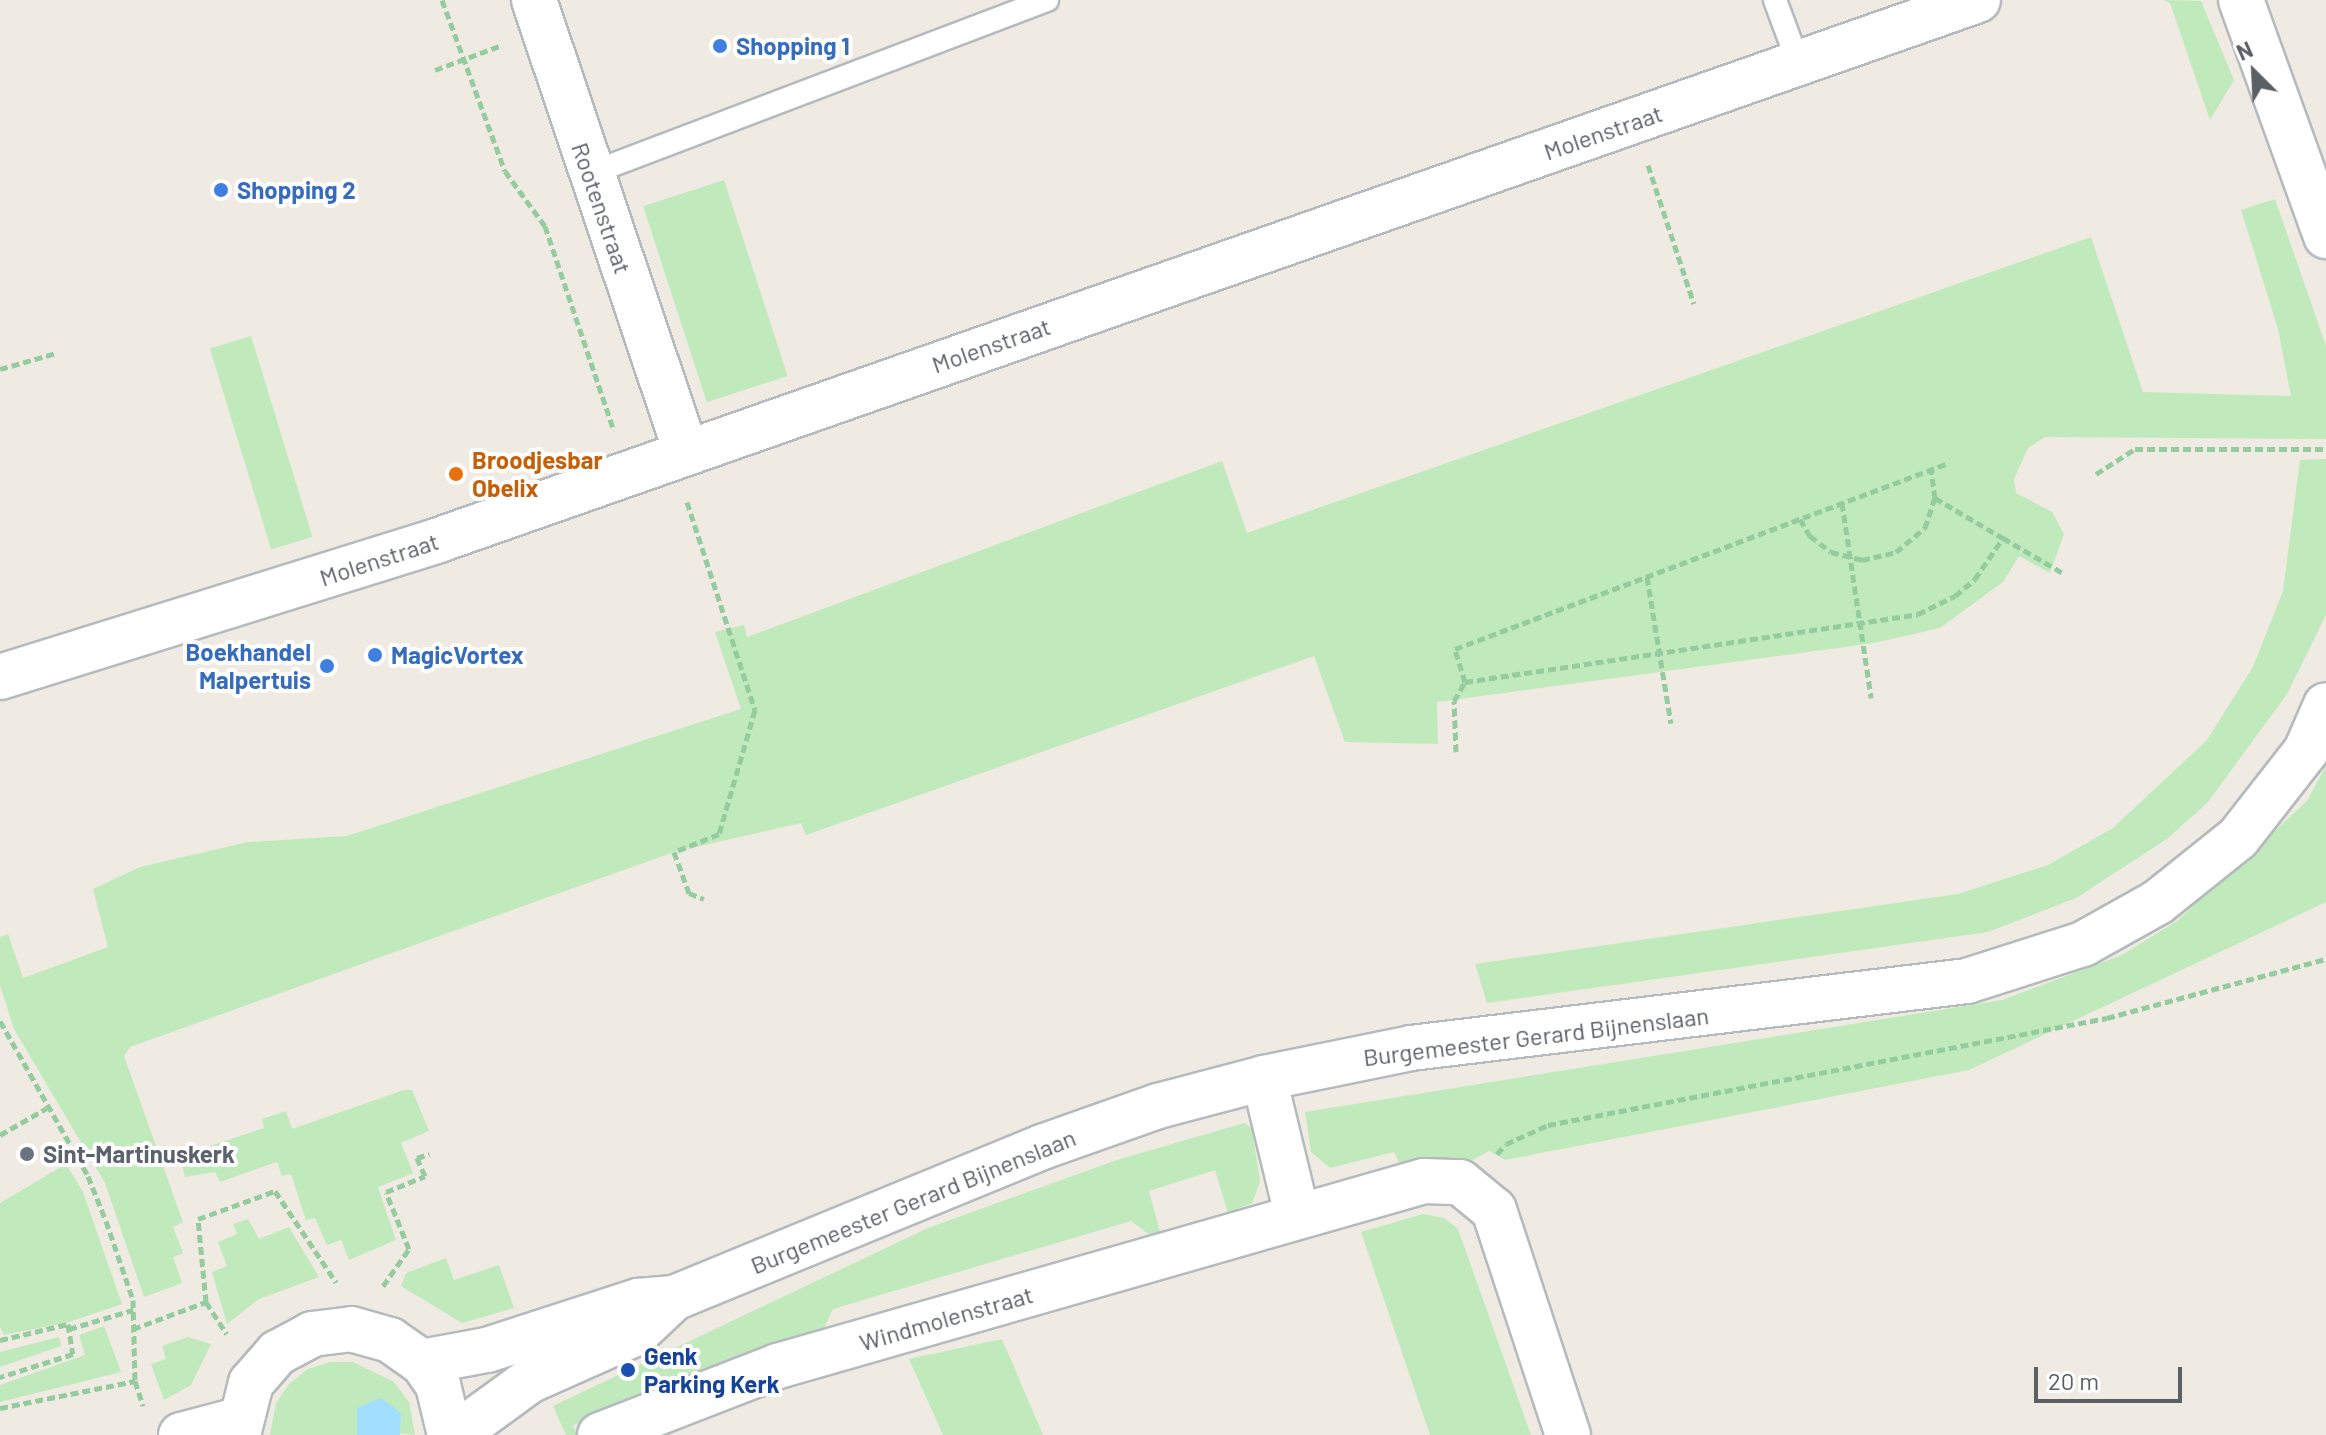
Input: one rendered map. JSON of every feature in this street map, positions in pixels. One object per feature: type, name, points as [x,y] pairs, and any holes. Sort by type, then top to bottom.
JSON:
[{"type":"street","name":"Rootenstraat","points":[[534,0],[680,434]]},
{"type":"street","name":"Molenstraat","points":[[0,677],[421,546],[680,434],[1799,65],[1978,0]]},
{"type":"street","points":[[2241,0],[2326,236]]},
{"type":"street","name":"Burgemeester Gerard Bijnenslaan","points":[[422,1362],[487,1350],[638,1301],[674,1298],[1042,1147],[1158,1106],[1264,1078],[1411,1048],[1967,981],[2083,944],[2158,902],[2238,838],[2306,751],[2326,705]]},
{"type":"street","points":[[1264,1078],[1297,1214]]},
{"type":"street","name":"Windmolenstraat","points":[[600,1435],[778,1366],[1297,1214],[1424,1181],[1460,1182],[1467,1188]]},
{"type":"street","points":[[1467,1188],[1494,1210],[1568,1435]]},
{"type":"street","name":"Burgemeester Gerard Bijnenslaan","points":[[453,1435],[529,1381],[637,1333],[674,1298]]},
{"type":"street","points":[[163,1424],[238,1428],[251,1383],[277,1353],[312,1334],[351,1329],[390,1340],[422,1362],[438,1385],[453,1435]]},
{"type":"lane","points":[[588,168],[1047,0]]},
{"type":"lane","points":[[1775,0],[1799,65]]},
{"type":"path","points":[[442,0],[505,171],[545,226],[618,443]]},
{"type":"path","points":[[435,70],[486,50]]},
{"type":"path","points":[[1649,170],[1694,304]]},
{"type":"path","points":[[0,369],[56,353]]},
{"type":"path","points":[[2096,474],[2135,449],[2326,449]]},
{"type":"path","points":[[1456,752],[1454,701],[1465,682],[1455,649],[1946,464]]},
{"type":"path","points":[[1800,519],[1810,536],[1831,552],[1862,560],[1896,552],[1925,528],[1935,498],[1931,470]]},
{"type":"path","points":[[1935,498],[2063,573]]},
{"type":"path","points":[[1842,503],[1871,698]]},
{"type":"path","points":[[693,522],[755,710],[719,834],[674,852],[689,893],[704,899]]},
{"type":"path","points":[[1465,682],[1918,614],[1955,596],[1975,579],[2003,538]]},
{"type":"path","points":[[1647,577],[1671,723]]},
{"type":"path","points":[[1467,1188],[1506,1144],[1548,1125],[1787,1075],[2107,1018],[2326,959]]},
{"type":"path","points":[[0,1021],[92,1184],[133,1310],[135,1381],[163,1424]]},
{"type":"path","points":[[0,1135],[48,1107]]},
{"type":"path","points":[[383,1286],[409,1249],[386,1192],[425,1176],[417,1158],[429,1154]]},
{"type":"path","points":[[227,1334],[206,1302],[198,1219],[275,1191],[336,1282]]},
{"type":"path","points":[[133,1329],[206,1302]]},
{"type":"path","points":[[69,1329],[133,1310]]},
{"type":"path","points":[[0,1340],[68,1324],[73,1354],[0,1377]]},
{"type":"path","points":[[0,1408],[135,1381]]},
{"type":"green space","points":[[2163,0],[2201,1],[2234,80],[2210,120],[2170,3]]},
{"type":"green space","points":[[724,180],[788,376],[707,402],[643,206]]},
{"type":"green space","points":[[2275,199],[2326,346],[2326,439],[2045,437],[2028,448],[2014,479],[2016,493],[2052,512],[2064,534],[2050,573],[2019,556],[2003,582],[1940,628],[1874,643],[1437,702],[1438,744],[1345,742],[1314,656],[806,835],[801,823],[674,852],[130,1047],[124,1056],[183,1222],[173,1227],[183,1253],[173,1257],[182,1283],[174,1286],[144,1297],[105,1183],[14,1029],[0,985],[0,937],[8,934],[23,978],[108,947],[93,889],[140,867],[248,842],[347,836],[741,709],[715,632],[744,625],[747,637],[1222,461],[1247,533],[2091,237],[2143,392],[2291,396],[2278,329],[2241,210]]},
{"type":"green space","points":[[251,336],[312,537],[271,549],[210,349]]},
{"type":"green space","points":[[2326,459],[2326,615],[2287,694],[2208,802],[2167,839],[2076,898],[1988,932],[1487,1003],[1475,964],[1958,894],[2048,865],[2113,828],[2207,740],[2253,667],[2283,591],[2300,460]]},
{"type":"green space","points":[[2326,766],[2326,902],[1969,1070],[1505,1160],[1489,1151],[1467,1163],[1435,1157],[1400,1164],[1394,1152],[1330,1168],[1311,1152],[1305,1112],[2002,1000],[2122,955],[2177,921],[2307,801]]},
{"type":"green space","points":[[404,1090],[412,1090],[429,1131],[401,1143],[413,1173],[378,1187],[396,1240],[349,1260],[341,1240],[327,1245],[315,1218],[306,1220],[291,1174],[282,1176],[277,1162],[220,1182],[215,1172],[185,1177],[180,1156],[264,1128],[262,1119],[286,1111],[292,1129]]},
{"type":"green space","points":[[1244,1123],[1252,1128],[1260,1182],[1252,1203],[1228,1213],[1215,1170],[1149,1191],[1160,1232],[1150,1235],[1131,1221],[833,1309],[822,1332],[573,1425],[577,1435],[566,1435],[553,1406],[928,1228],[1117,1160]]},
{"type":"green space","points":[[66,1164],[83,1192],[122,1304],[69,1322],[4,1335],[0,1327],[0,1203]]},
{"type":"green space","points":[[1423,1214],[1444,1218],[1458,1229],[1531,1435],[1430,1435],[1361,1232]]},
{"type":"green space","points":[[248,1219],[259,1239],[289,1227],[319,1277],[259,1299],[227,1324],[212,1272],[227,1266],[218,1242],[237,1234],[233,1224]]},
{"type":"green space","points":[[446,1258],[454,1280],[499,1265],[514,1308],[462,1323],[401,1286],[406,1273]]},
{"type":"green space","points":[[104,1326],[121,1372],[0,1402],[0,1385],[85,1355],[79,1335]]},
{"type":"green space","points":[[59,1337],[61,1346],[0,1367],[0,1352]]},
{"type":"green space","points":[[188,1337],[211,1344],[191,1385],[164,1400],[151,1364],[166,1359],[162,1346]]},
{"type":"green space","points":[[1002,1339],[1043,1435],[943,1435],[909,1359]]},
{"type":"green space","points":[[330,1362],[353,1362],[394,1382],[409,1402],[415,1435],[357,1429],[357,1435],[270,1435],[276,1403],[289,1384],[308,1369]]},
{"type":"water","points":[[381,1398],[401,1413],[400,1435],[357,1435],[357,1408]]},
{"type":"place","name":"Shopping 1","points":[[720,46]]},
{"type":"place","name":"Shopping 2","points":[[221,190]]},
{"type":"place","name":"Broodjesbar Obelix","points":[[456,474]]},
{"type":"place","name":"MagicVortex","points":[[375,655]]},
{"type":"place","name":"Boekhandel Malpertuis","points":[[327,666]]},
{"type":"place","name":"Sint-Martinuskerk","points":[[27,1154]]},
{"type":"place","name":"Genk Parking Kerk","points":[[628,1370]]}]
